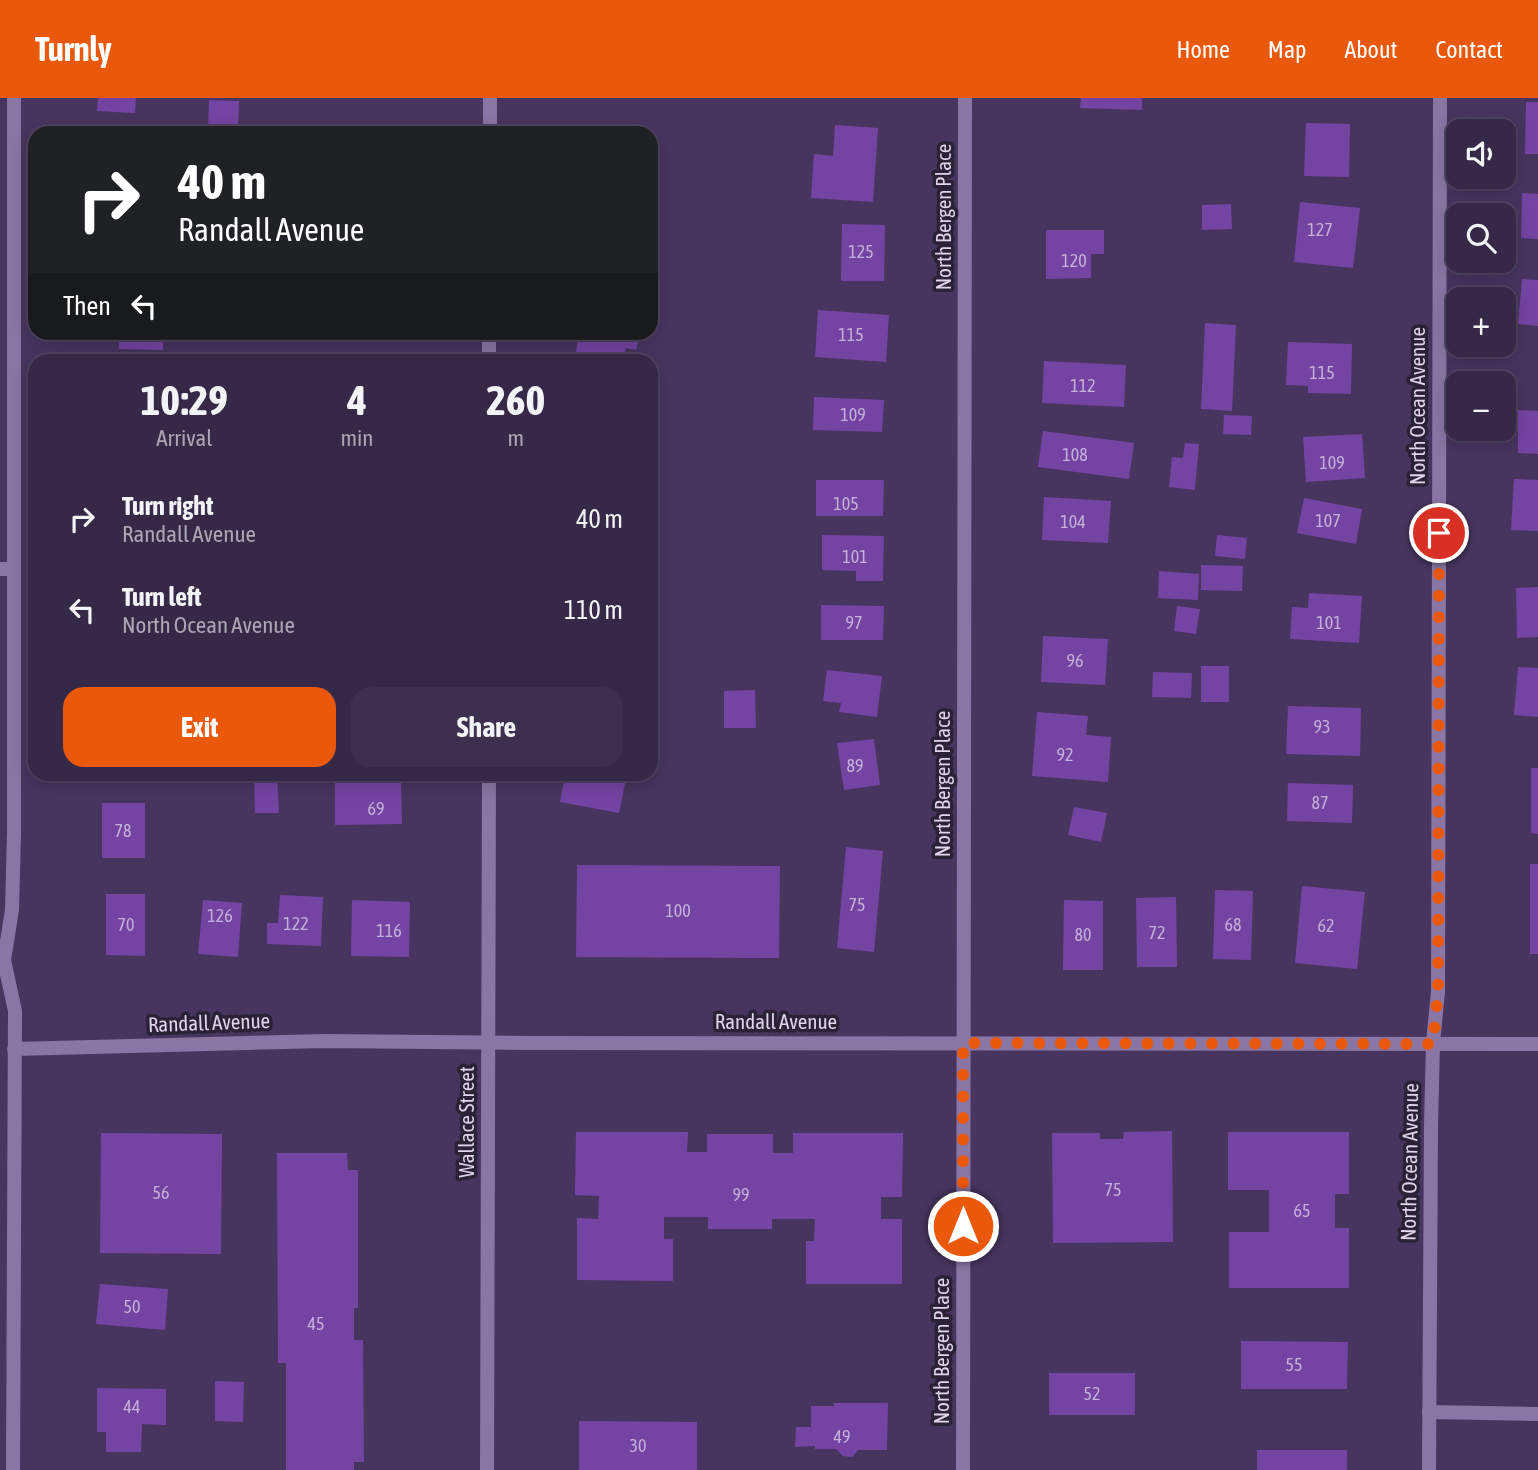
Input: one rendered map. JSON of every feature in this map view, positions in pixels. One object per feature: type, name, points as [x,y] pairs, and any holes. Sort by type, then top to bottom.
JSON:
[{"type":"street","points":[[13,1470],[7,1171],[15,1011],[2,959],[12,910],[7,569],[14,98]]},
{"type":"street","points":[[490,98],[490,126]]},
{"type":"street","name":"North Bergen Place","points":[[963,1470],[965,98]]},
{"type":"street","name":"North Ocean Avenue","points":[[1429,1470],[1433,1044],[1438,992],[1440,98]]},
{"type":"street","name":"Wallace Street","points":[[487,1470],[489,781]]},
{"type":"street","name":"Randall Avenue","points":[[14,1049],[325,1041],[1538,1044]]},
{"type":"street","points":[[1429,1412],[1538,1414]]},
{"type":"building","points":[[98,98],[136,98],[135,113],[97,111]]},
{"type":"building","points":[[1081,98],[1142,98],[1142,110],[1080,108]]},
{"type":"building","points":[[209,100],[239,101],[238,126],[208,126]]},
{"type":"building","points":[[1526,102],[1538,102],[1538,154],[1525,154]]},
{"type":"building","points":[[1306,123],[1350,124],[1349,177],[1304,176]]},
{"type":"building","points":[[835,125],[878,128],[873,202],[811,198],[814,154],[833,156]]},
{"type":"building","points":[[1522,193],[1538,194],[1538,239],[1521,238]]},
{"type":"building","points":[[1300,202],[1360,208],[1353,268],[1294,262]]},
{"type":"building","points":[[1231,204],[1232,229],[1202,230],[1202,205]]},
{"type":"building","points":[[842,224],[885,225],[884,281],[841,281]]},
{"type":"building","points":[[1046,230],[1104,230],[1104,254],[1091,254],[1091,278],[1046,279]]},
{"type":"building","points":[[1522,279],[1538,280],[1538,326],[1518,324]]},
{"type":"building","points":[[818,310],[889,315],[886,362],[815,357]]},
{"type":"building","points":[[1205,323],[1236,325],[1232,411],[1201,409]]},
{"type":"building","points":[[119,340],[163,340],[163,350],[119,349]]},
{"type":"building","points":[[578,340],[639,340],[636,350],[626,348],[624,354],[575,354]]},
{"type":"building","points":[[1288,342],[1352,344],[1351,394],[1308,393],[1308,386],[1286,385]]},
{"type":"building","points":[[1044,361],[1126,365],[1124,407],[1042,403]]},
{"type":"building","points":[[814,397],[884,400],[882,432],[813,430]]},
{"type":"building","points":[[1518,410],[1538,411],[1538,454],[1518,453]]},
{"type":"building","points":[[1224,415],[1252,416],[1251,435],[1223,434]]},
{"type":"building","points":[[1043,431],[1134,443],[1129,479],[1038,467]]},
{"type":"building","points":[[1362,434],[1365,478],[1306,482],[1303,437]]},
{"type":"building","points":[[1185,443],[1199,444],[1195,490],[1169,487],[1172,457],[1183,458]]},
{"type":"building","points":[[1514,479],[1538,480],[1538,531],[1511,530]]},
{"type":"building","points":[[816,480],[884,480],[883,516],[816,516]]},
{"type":"building","points":[[1044,497],[1111,501],[1108,543],[1042,540]]},
{"type":"building","points":[[1304,498],[1362,509],[1356,544],[1297,533]]},
{"type":"building","points":[[822,535],[884,536],[883,581],[856,581],[856,571],[822,570]]},
{"type":"building","points":[[1217,535],[1247,538],[1245,559],[1215,556]]},
{"type":"building","points":[[1201,565],[1243,566],[1242,591],[1201,590]]},
{"type":"building","points":[[1159,571],[1199,574],[1198,600],[1158,598]]},
{"type":"building","points":[[1538,587],[1538,637],[1517,638],[1516,588]]},
{"type":"building","points":[[1309,593],[1362,596],[1359,643],[1290,639],[1292,607],[1308,608]]},
{"type":"building","points":[[821,605],[884,606],[883,640],[821,640]]},
{"type":"building","points":[[1177,606],[1200,609],[1196,634],[1174,631]]},
{"type":"building","points":[[1043,636],[1108,639],[1105,685],[1041,682]]},
{"type":"building","points":[[1201,666],[1229,666],[1229,702],[1201,702]]},
{"type":"building","points":[[1518,667],[1538,668],[1538,717],[1514,715]]},
{"type":"building","points":[[827,670],[882,676],[877,717],[839,712],[841,703],[823,701]]},
{"type":"building","points":[[1153,672],[1192,673],[1191,698],[1152,697]]},
{"type":"building","points":[[755,690],[756,728],[724,728],[724,691]]},
{"type":"building","points":[[1288,706],[1361,708],[1360,756],[1286,754]]},
{"type":"building","points":[[1037,712],[1088,716],[1086,735],[1111,737],[1108,782],[1032,776]]},
{"type":"building","points":[[874,739],[880,785],[844,790],[837,743]]},
{"type":"building","points":[[1531,768],[1538,768],[1538,834],[1531,833]]},
{"type":"building","points":[[254,781],[277,781],[279,813],[255,813]]},
{"type":"building","points":[[335,781],[401,781],[402,824],[335,825]]},
{"type":"building","points":[[564,781],[626,781],[619,813],[560,802]]},
{"type":"building","points":[[1288,783],[1353,785],[1352,823],[1287,821]]},
{"type":"building","points":[[102,803],[145,803],[145,858],[102,858]]},
{"type":"building","points":[[1074,807],[1107,813],[1101,842],[1068,835]]},
{"type":"building","points":[[846,847],[883,851],[874,952],[837,948]]},
{"type":"building","points":[[1530,864],[1538,864],[1538,954],[1530,954]]},
{"type":"building","points":[[577,865],[780,866],[779,958],[576,957]]},
{"type":"building","points":[[1302,886],[1365,892],[1357,969],[1295,963]]},
{"type":"building","points":[[1215,890],[1253,891],[1251,960],[1213,959]]},
{"type":"building","points":[[106,894],[145,894],[145,956],[106,955]]},
{"type":"building","points":[[280,895],[323,897],[321,946],[267,944],[267,923],[278,923]]},
{"type":"building","points":[[1176,897],[1177,967],[1137,967],[1136,898]]},
{"type":"building","points":[[203,900],[242,903],[238,957],[198,954]]},
{"type":"building","points":[[352,900],[410,902],[409,957],[351,956]]},
{"type":"building","points":[[1064,900],[1103,901],[1103,970],[1063,970]]},
{"type":"building","points":[[1172,1131],[1173,1242],[1053,1243],[1052,1133],[1100,1133],[1100,1139],[1123,1139],[1124,1132]]},
{"type":"building","points":[[576,1132],[688,1132],[687,1152],[707,1152],[707,1134],[773,1134],[773,1153],[793,1153],[793,1133],[903,1133],[902,1197],[881,1197],[881,1219],[902,1219],[902,1284],[806,1284],[806,1241],[814,1241],[815,1219],[772,1219],[772,1229],[708,1229],[708,1217],[664,1217],[664,1239],[673,1239],[673,1281],[577,1280],[577,1218],[598,1219],[599,1196],[575,1195]]},
{"type":"building","points":[[1228,1132],[1349,1132],[1349,1194],[1335,1194],[1335,1228],[1349,1228],[1349,1288],[1229,1288],[1229,1232],[1269,1232],[1269,1190],[1228,1190]]},
{"type":"building","points":[[101,1133],[222,1134],[221,1254],[100,1253]]},
{"type":"building","points":[[277,1153],[347,1153],[348,1170],[358,1170],[358,1308],[354,1308],[354,1340],[363,1340],[364,1462],[354,1462],[354,1470],[286,1470],[286,1363],[278,1363]]},
{"type":"building","points":[[100,1284],[168,1289],[165,1330],[96,1324]]},
{"type":"building","points":[[1241,1341],[1348,1342],[1347,1389],[1241,1389]]},
{"type":"building","points":[[1049,1373],[1135,1373],[1135,1415],[1049,1415]]},
{"type":"building","points":[[215,1381],[244,1382],[243,1422],[215,1421]]},
{"type":"building","points":[[97,1388],[166,1389],[166,1425],[142,1424],[141,1452],[106,1452],[106,1432],[97,1432]]},
{"type":"building","points":[[834,1403],[888,1403],[887,1450],[858,1450],[852,1457],[843,1456],[836,1449],[795,1447],[796,1427],[811,1427],[811,1406],[834,1406]]},
{"type":"building","points":[[579,1421],[697,1422],[697,1470],[579,1470]]},
{"type":"building","points":[[1257,1450],[1347,1450],[1347,1470],[1257,1470]]},
{"type":"route","points":[[963,1226],[963,1043],[1433,1044],[1438,992],[1439,533]]}]
